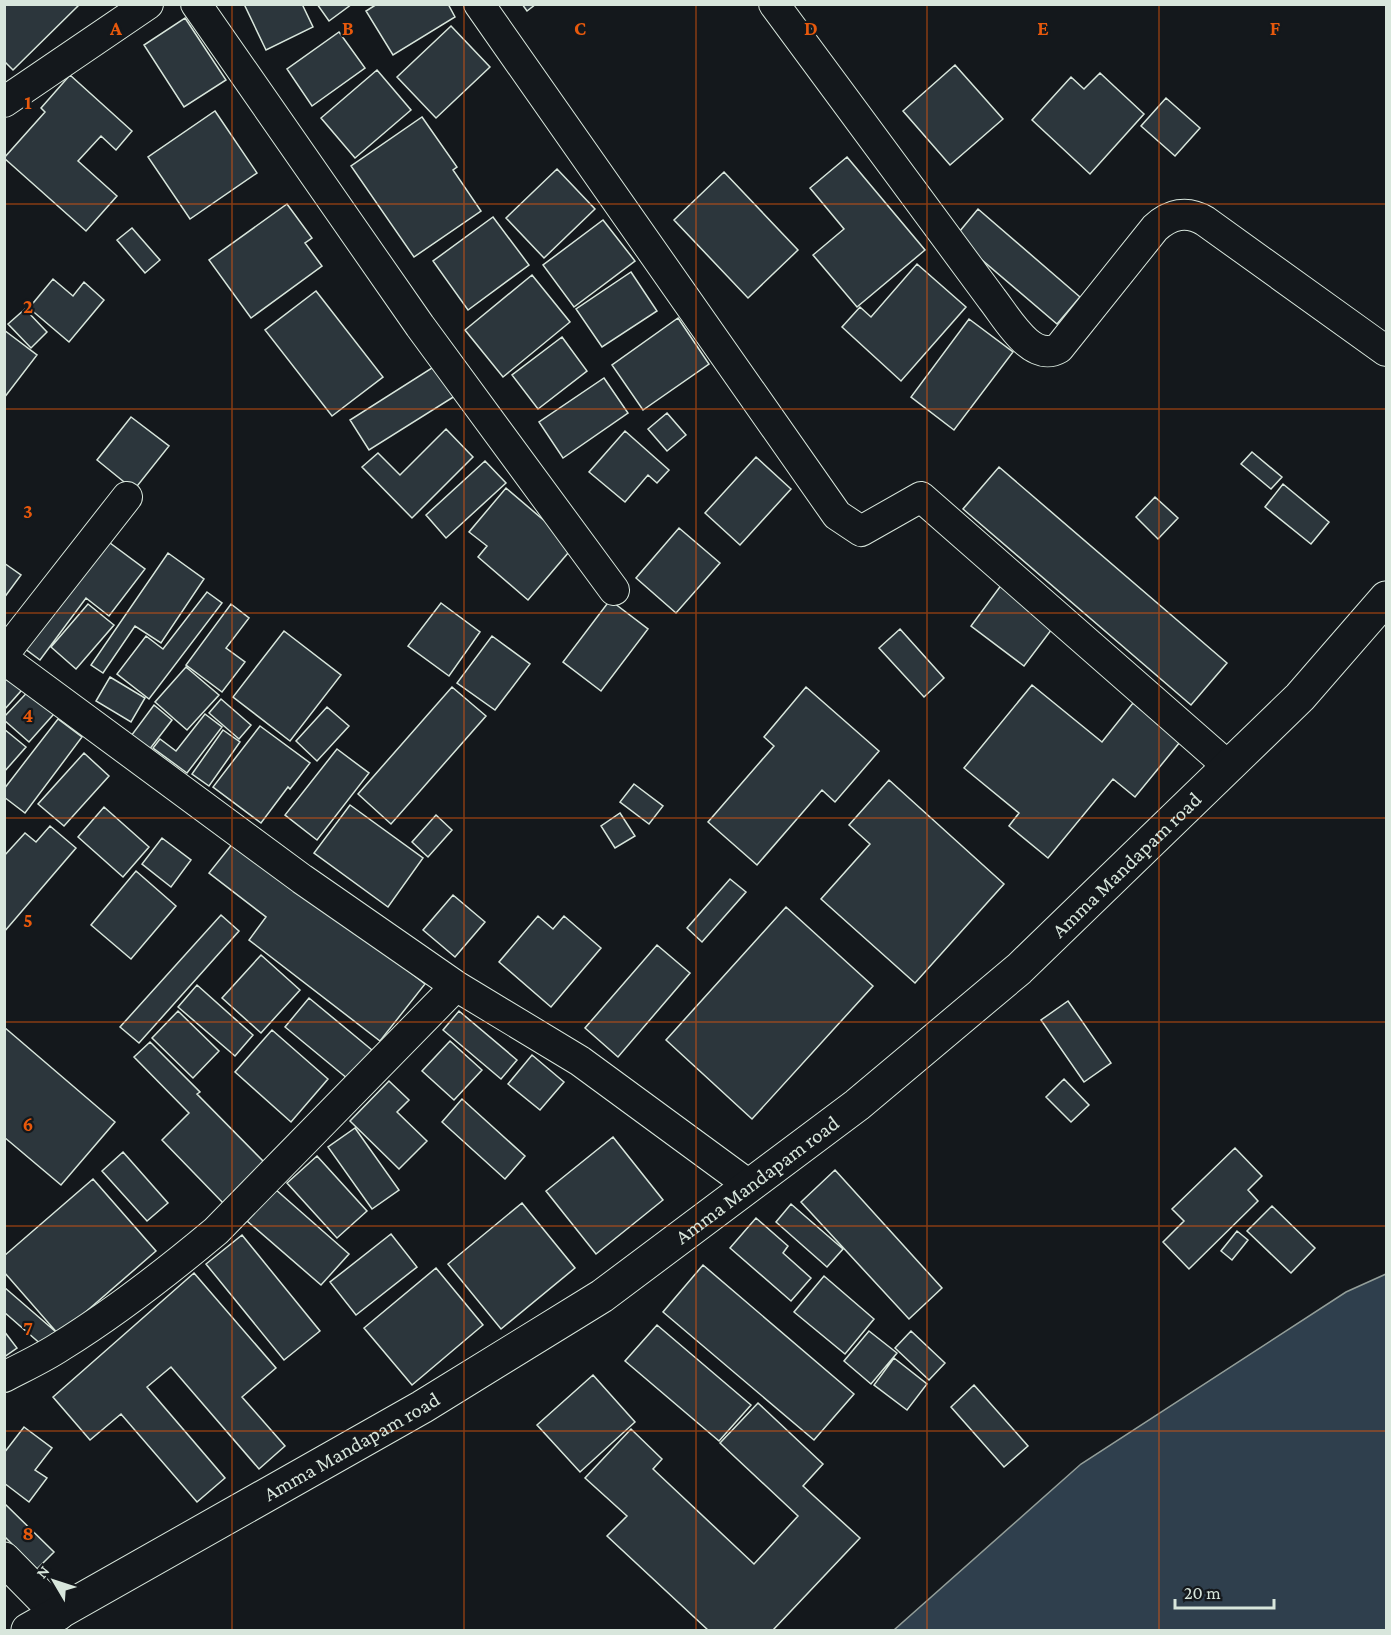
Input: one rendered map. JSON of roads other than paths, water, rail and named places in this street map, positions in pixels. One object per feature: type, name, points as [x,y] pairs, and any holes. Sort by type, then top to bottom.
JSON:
[{"type":"main road","name":"Amma Mandapam road","points":[[42,1625],[422,1407],[592,1302],[857,1105],[1019,969],[1300,697],[1386,598]]},
{"type":"main road","points":[[4,1559],[42,1625]]},
{"type":"street","points":[[4,102],[148,4]]},
{"type":"street","points":[[196,4],[420,326],[614,590]]},
{"type":"street","points":[[478,4],[837,515],[861,531],[921,496],[1228,766]]},
{"type":"street","points":[[774,4],[992,299],[1026,342],[1035,349],[1049,353],[1059,348],[1155,228],[1173,217],[1189,214],[1205,221],[1386,351]]},
{"type":"street","points":[[4,654],[127,497]]},
{"type":"street","points":[[4,659],[302,879],[456,986],[580,1061],[749,1185]]},
{"type":"street","points":[[4,1377],[60,1347],[96,1323],[177,1264],[216,1231],[456,986]]},
{"type":"water","points":[[1386,1274],[1386,1630],[894,1630],[1081,1464],[1346,1292]]}]
